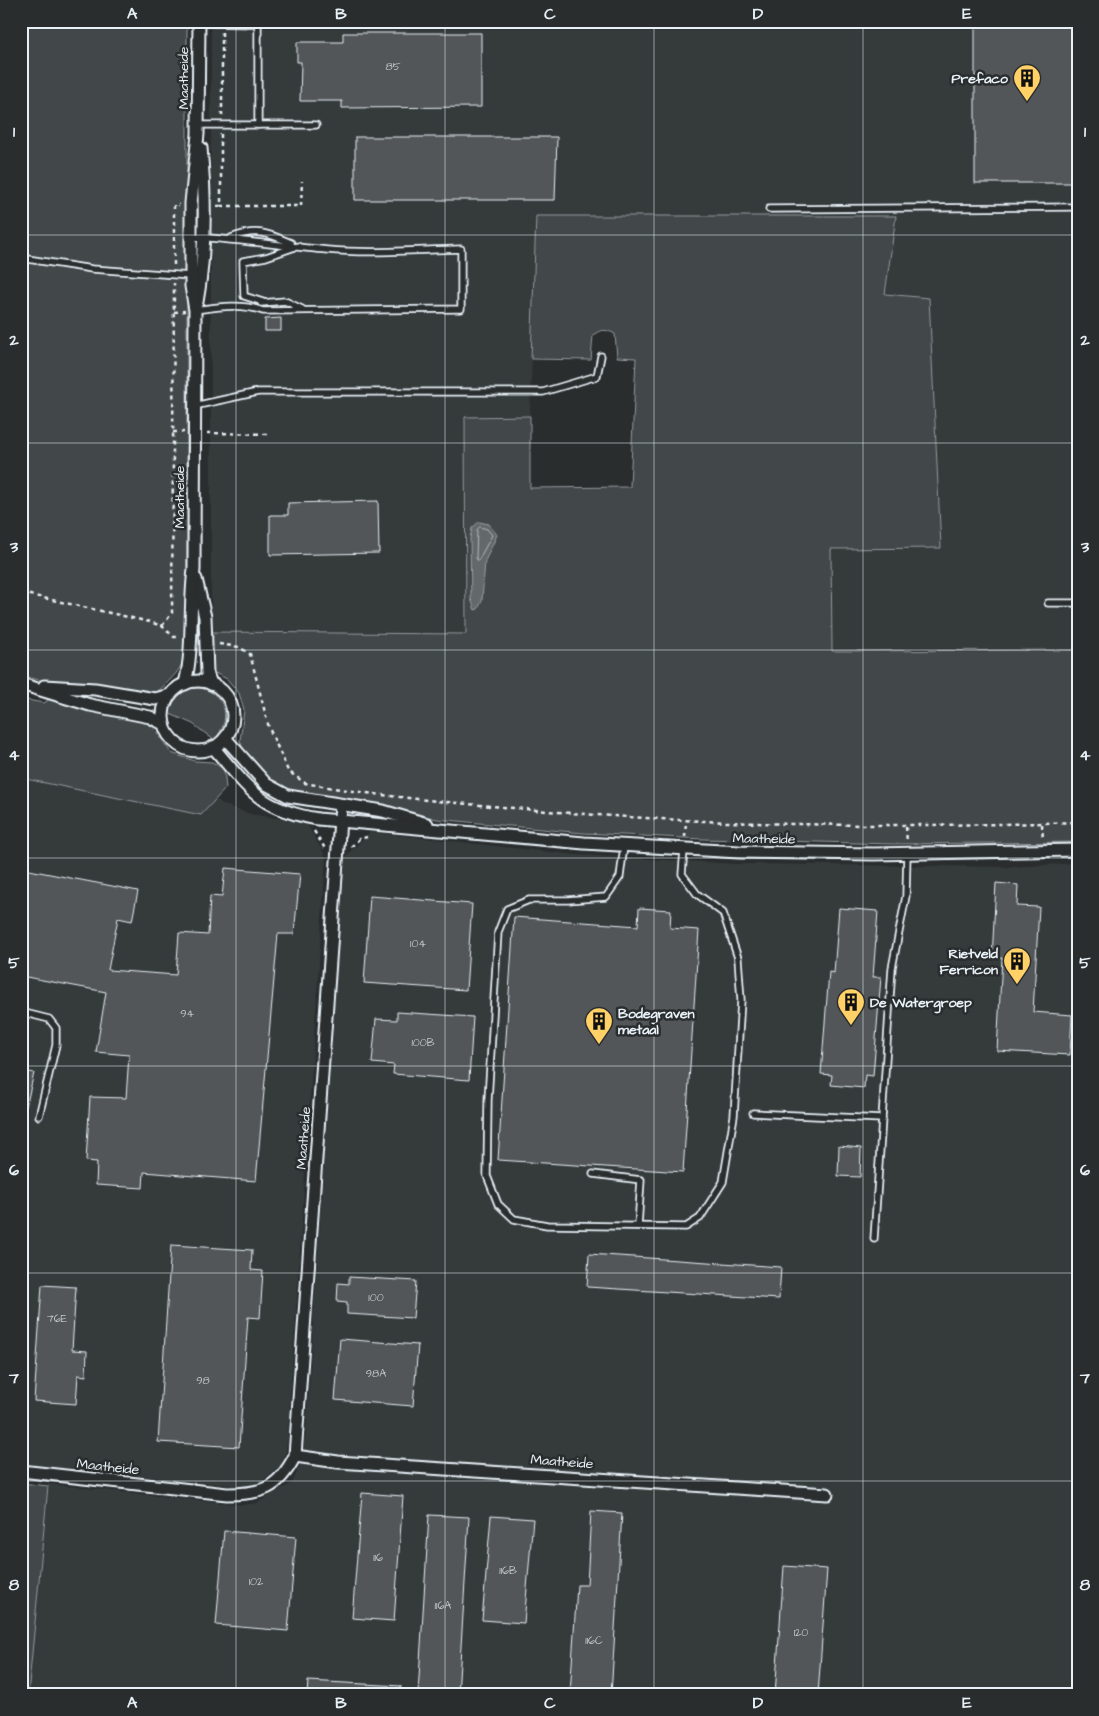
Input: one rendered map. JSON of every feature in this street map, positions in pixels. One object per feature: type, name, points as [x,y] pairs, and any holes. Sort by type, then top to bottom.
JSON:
[{"type":"street","name":"Maatheide","points":[[196,277],[204,238],[204,189],[198,130],[199,22]]},
{"type":"street","name":"Maatheide","points":[[185,684],[188,670],[190,602],[194,570],[196,277],[191,237],[193,171],[198,130]]},
{"type":"street","points":[[194,570],[205,616],[207,673],[211,684]]},
{"type":"street","points":[[27,685],[95,689],[155,699],[170,695],[185,684],[194,681],[211,684],[225,694],[231,704],[232,722],[225,738],[213,747],[203,750],[183,748],[171,738],[164,724],[163,713],[170,695]]},
{"type":"street","points":[[27,685],[90,705],[150,717],[164,724]]},
{"type":"street","name":"Maatheide","points":[[225,738],[266,784],[296,799],[383,811],[451,831]]},
{"type":"street","name":"Maatheide","points":[[213,747],[256,796],[292,814],[339,821],[624,846],[758,853],[907,854],[1078,850]]},
{"type":"street","name":"Maatheide","points":[[21,1471],[227,1494],[254,1494],[280,1480],[295,1456],[341,805]]},
{"type":"street","name":"Maatheide","points":[[295,1456],[338,1462],[827,1494]]},
{"type":"lane","points":[[199,22],[258,23],[258,125]]},
{"type":"lane","points":[[198,130],[258,125],[316,125]]},
{"type":"lane","points":[[769,209],[1078,207]]},
{"type":"lane","points":[[230,238],[245,232],[268,233],[298,246]]},
{"type":"lane","points":[[191,237],[230,238],[245,242],[329,250],[461,249],[460,309],[263,311],[252,307],[219,306],[195,310]]},
{"type":"lane","points":[[298,246],[266,258],[243,261],[244,296],[263,302],[286,301],[304,310]]},
{"type":"lane","points":[[21,258],[92,269],[196,277]]},
{"type":"lane","points":[[252,307],[263,302]]},
{"type":"lane","points":[[194,406],[258,392],[542,392],[597,376],[601,356]]},
{"type":"lane","points":[[1048,602],[1078,602]]},
{"type":"lane","points":[[624,846],[620,878],[606,897],[568,900],[529,900],[507,909],[498,932],[488,1094],[487,1176],[498,1204],[514,1219],[547,1225],[686,1227],[700,1218],[723,1182],[734,1116],[741,1000],[738,958],[723,913],[698,894],[682,874],[684,850]]},
{"type":"lane","points":[[874,1239],[892,968],[906,896],[907,854]]},
{"type":"lane","points":[[21,1012],[49,1019],[56,1028],[56,1045],[39,1116]]},
{"type":"lane","points":[[753,1113],[882,1119]]},
{"type":"lane","points":[[593,1174],[641,1180],[638,1226]]},
{"type":"path","points":[[221,206],[301,206],[302,182]]},
{"type":"path","points":[[173,432],[271,434]]},
{"type":"path","points":[[250,434],[250,440]]},
{"type":"path","points":[[21,593],[150,622],[162,626],[174,637],[189,638]]},
{"type":"path","points":[[206,642],[239,647],[250,654],[269,728],[288,770],[305,783],[473,804],[586,815],[698,822],[897,827],[1078,822]]},
{"type":"shaded area","points":[[21,21],[187,21],[186,648],[182,664],[178,670],[156,693],[125,691],[85,682],[44,681],[21,676]]},
{"type":"shaded area","points":[[211,21],[1078,21],[1078,650],[832,651],[831,549],[941,547],[929,298],[885,294],[895,216],[536,216],[530,416],[465,418],[466,634],[211,632]]},
{"type":"shaded area","points":[[536,216],[896,216],[885,294],[929,298],[941,548],[831,549],[832,651],[1078,650],[1078,842],[893,844],[703,839],[583,833],[437,819],[384,806],[293,794],[269,781],[244,751],[240,741],[244,710],[239,693],[227,679],[211,671],[211,632],[466,634],[465,417],[530,416],[530,488],[630,487],[636,358],[617,357],[615,334],[604,330],[593,335],[591,360],[531,359]]},
{"type":"shaded area","points":[[201,688],[217,696],[224,710],[223,725],[220,733],[214,740],[193,724],[168,713],[172,702],[180,694],[189,689]]},
{"type":"shaded area","points":[[21,699],[44,703],[50,699],[73,707],[143,720],[154,728],[171,753],[195,761],[212,762],[224,769],[226,788],[201,815],[21,778]]},
{"type":"shaded area","points":[[21,778],[201,815],[216,799],[224,805],[250,814],[306,823],[326,857],[286,1452],[281,1465],[260,1483],[247,1487],[21,1464]]},
{"type":"shaded area","points":[[370,832],[577,855],[737,864],[1013,867],[1078,863],[1078,1695],[28,1695],[48,1484],[243,1505],[257,1503],[292,1483],[302,1461],[306,1432],[344,858]]},
{"type":"shaded area","points":[[21,1483],[48,1486],[28,1695],[21,1695]]},
{"type":"water","points":[[479,522],[489,524],[497,535],[485,561],[482,601],[478,609],[475,610],[471,599],[470,538],[472,528]]},
{"type":"building","name":"Prefaco","points":[[975,21],[1078,21],[1078,183],[975,183]]},
{"type":"building","points":[[343,33],[481,33],[481,107],[342,108],[342,101],[300,101],[301,62],[297,62],[297,42],[343,42]]},
{"type":"building","points":[[355,137],[557,137],[555,200],[355,200]]},
{"type":"building","points":[[281,318],[281,331],[265,331],[265,319]]},
{"type":"building","points":[[378,501],[379,553],[270,555],[270,515],[288,515],[288,503]]},
{"type":"building","points":[[225,868],[300,874],[294,934],[278,934],[256,1181],[144,1172],[143,1188],[96,1185],[97,1162],[86,1161],[90,1097],[126,1098],[129,1055],[96,1052],[106,992],[21,976],[21,882],[24,869],[138,891],[132,921],[118,918],[108,970],[176,975],[179,933],[208,935],[210,896],[222,897]]},
{"type":"building","name":"Rietveld Ferricon","points":[[996,883],[1018,885],[1017,906],[1039,907],[1033,1012],[1072,1015],[1070,1055],[997,1051],[1002,958],[992,958]]},
{"type":"building","points":[[370,896],[472,904],[466,990],[364,983]]},
{"type":"building","name":"Bodegraven metaal","points":[[639,908],[671,910],[670,928],[699,930],[683,1172],[498,1160],[514,917],[638,926]]},
{"type":"building","name":"De Watergroep","points":[[839,908],[878,911],[873,977],[881,977],[873,1076],[865,1075],[864,1088],[831,1085],[832,1075],[821,1074],[829,972],[834,973]]},
{"type":"building","points":[[397,1012],[473,1017],[469,1080],[393,1074],[394,1065],[372,1063],[376,1019],[397,1020]]},
{"type":"building","points":[[21,1070],[34,1073],[26,1107],[21,1106]]},
{"type":"building","points":[[839,1146],[861,1148],[860,1177],[838,1176]]},
{"type":"building","points":[[171,1245],[252,1250],[251,1270],[263,1271],[260,1318],[248,1317],[239,1447],[158,1442]]},
{"type":"building","points":[[589,1254],[781,1267],[779,1299],[587,1287]]},
{"type":"building","points":[[349,1277],[416,1281],[413,1318],[347,1314],[347,1303],[337,1302],[338,1283],[349,1284]]},
{"type":"building","points":[[42,1285],[76,1287],[72,1350],[87,1351],[86,1376],[78,1375],[76,1404],[34,1401]]},
{"type":"building","points":[[340,1339],[418,1345],[413,1406],[335,1400]]},
{"type":"building","points":[[362,1493],[403,1496],[394,1621],[352,1618]]},
{"type":"building","points":[[591,1511],[622,1513],[611,1695],[570,1695],[577,1585],[587,1585]]},
{"type":"building","points":[[429,1515],[469,1517],[458,1695],[418,1694]]},
{"type":"building","points":[[491,1516],[533,1519],[524,1623],[482,1620]]},
{"type":"building","points":[[224,1531],[296,1537],[288,1631],[216,1625]]},
{"type":"building","points":[[784,1566],[827,1569],[818,1695],[775,1695]]},
{"type":"building","points":[[308,1681],[401,1686],[400,1695],[307,1695]]},
{"type":"place","name":"Prefaco","points":[[1027,102]]},
{"type":"place","name":"Rietveld Ferricon","points":[[1017,985]]},
{"type":"place","name":"De Watergroep","points":[[851,1026]]},
{"type":"place","name":"Bodegraven metaal","points":[[599,1045]]}]
